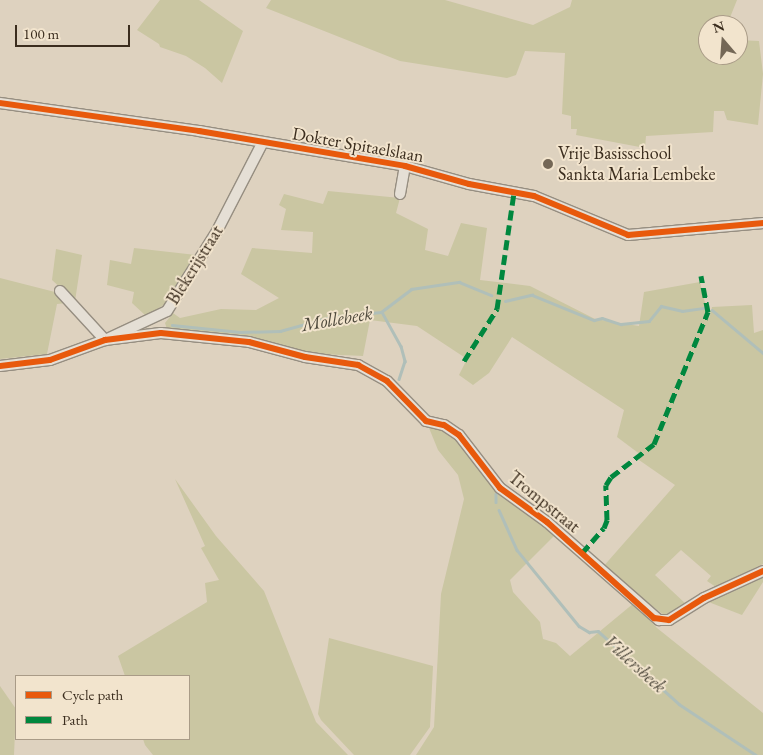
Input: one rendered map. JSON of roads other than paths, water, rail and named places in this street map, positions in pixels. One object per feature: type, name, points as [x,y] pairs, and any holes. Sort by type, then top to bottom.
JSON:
[{"type":"street","name":"Dokter Spitaelslaan","points":[[0,103],[263,142],[406,166],[469,184],[534,196],[628,235],[763,223]]},
{"type":"street","name":"Blekerijstraat","points":[[0,366],[50,360],[105,340],[160,316],[173,304],[263,142]]},
{"type":"street","name":"Dokter Spitaelslaan","points":[[400,194],[406,166]]},
{"type":"street","points":[[60,291],[105,340]]},
{"type":"street","points":[[160,316],[157,325],[161,333]]},
{"type":"street","name":"Trompstraat","points":[[105,340],[161,333],[249,342],[305,357],[358,365],[387,381],[426,421],[444,425],[460,435],[500,488],[547,522],[659,620],[669,620],[704,598],[763,571]]},
{"type":"waterway","name":"Mollebeek","points":[[172,325],[240,332],[280,331],[330,317],[381,312],[411,289],[459,282],[492,295]]},
{"type":"waterway","name":"Mollebeek","points":[[505,301],[532,295],[594,320],[602,318],[621,324],[649,321],[661,306],[682,311],[704,308]]},
{"type":"waterway","name":"Mollebeek","points":[[712,310],[763,353]]},
{"type":"waterway","name":"Villersbeek","points":[[382,312],[401,346],[405,361],[399,379]]},
{"type":"waterway","name":"Villersbeek","points":[[496,494],[496,502]]},
{"type":"waterway","name":"Villersbeek","points":[[499,510],[517,550],[579,626],[589,632],[598,631],[679,704],[756,755]]},
{"type":"place","name":"Vrije Basisschool Sankta Maria Lembeke","points":[[548,164]]}]
